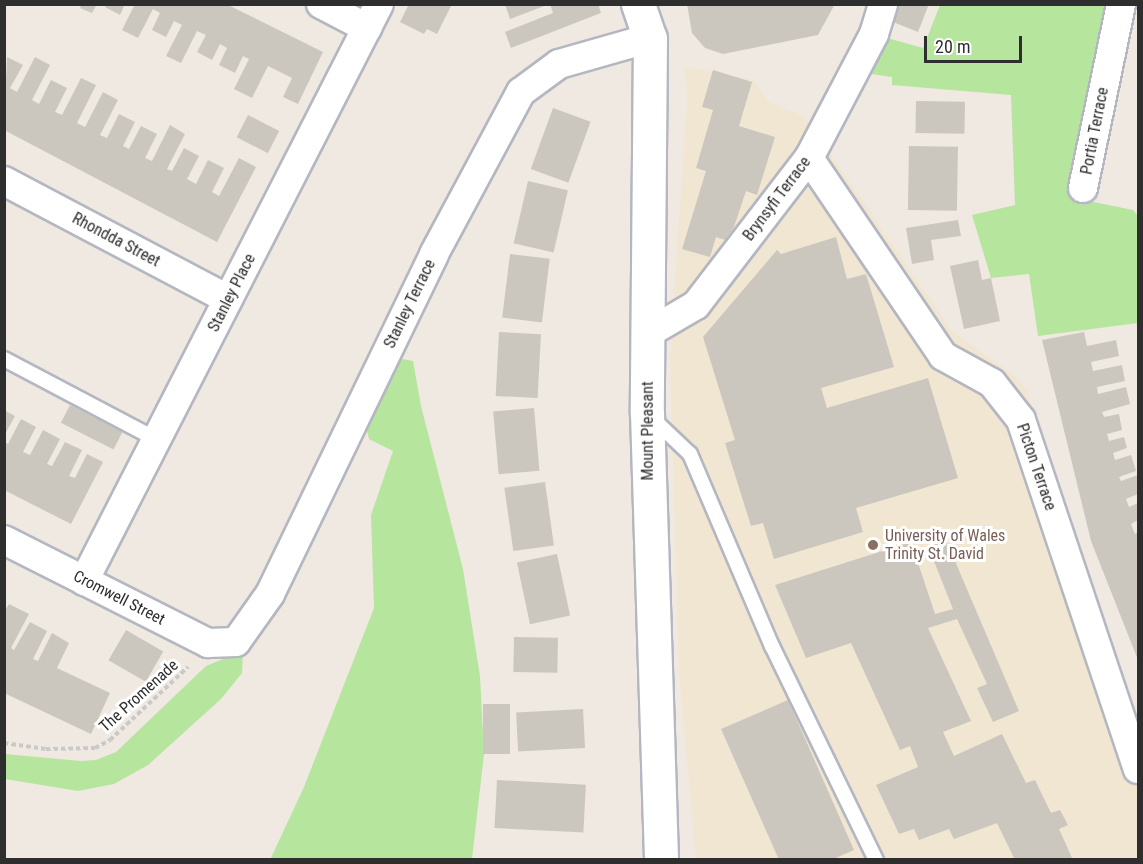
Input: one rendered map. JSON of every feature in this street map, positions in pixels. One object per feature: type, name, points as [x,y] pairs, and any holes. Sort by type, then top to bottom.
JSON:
[{"type":"street","points":[[321,4],[373,16]]},
{"type":"street","name":"Mount Pleasant","points":[[638,4],[650,38],[650,332],[646,413],[661,860]]},
{"type":"street","name":"Brynsyfi Terrace","points":[[650,332],[696,305],[809,158],[874,34],[883,4]]},
{"type":"street","name":"Portia Terrace","points":[[1083,188],[1120,4]]},
{"type":"street","name":"Stanley Place","points":[[84,581],[373,16]]},
{"type":"street","name":"Stanley Terrace","points":[[236,642],[270,594],[434,254],[521,92],[559,64],[650,38]]},
{"type":"street","name":"Picton Terrace","points":[[809,158],[943,356],[992,384],[1021,420],[1138,768]]},
{"type":"street","name":"Rhondda Street","points":[[4,181],[228,299]]},
{"type":"street","name":"Cromwell Street","points":[[4,540],[208,643],[236,642]]},
{"type":"lane","points":[[4,359],[156,439]]},
{"type":"lane","points":[[646,413],[690,454],[772,646],[876,860]]},
{"type":"path","name":"The Promenade","points":[[4,743],[46,749],[95,748],[110,740],[191,665],[208,643]]},
{"type":"shaded area","name":"University of Wales Trinity St. David","points":[[685,67],[754,80],[768,102],[805,117],[952,331],[1013,374],[1027,389],[1138,789],[1138,859],[696,859],[679,669],[670,359],[687,103]]},
{"type":"green space","points":[[940,5],[1110,5],[1069,197],[1133,210],[1138,216],[1138,323],[1038,336],[1029,274],[991,278],[972,215],[1015,205],[1011,95],[892,85],[892,77],[865,73],[880,36],[923,48]]},
{"type":"green space","points":[[402,359],[413,361],[421,406],[463,569],[480,676],[484,754],[472,859],[270,860],[304,787],[374,608],[371,515],[393,451],[369,439],[365,422]]},
{"type":"green space","points":[[243,651],[242,673],[221,699],[148,765],[114,784],[78,791],[5,779],[4,754],[81,761],[96,760],[116,752],[206,666]]},
{"type":"building","points":[[82,4],[97,4],[92,13],[80,8]]},
{"type":"building","points":[[107,4],[125,4],[120,15],[105,7]]},
{"type":"building","points":[[135,4],[226,4],[323,52],[298,104],[283,97],[292,78],[268,66],[252,98],[234,89],[249,59],[243,56],[235,73],[219,65],[227,48],[220,44],[212,60],[197,52],[206,35],[197,31],[181,63],[166,56],[182,25],[174,21],[166,37],[152,30],[160,13],[153,9],[138,38],[122,30]]},
{"type":"building","points":[[409,4],[452,4],[437,34],[427,29],[424,34],[400,22]]},
{"type":"building","points":[[505,4],[547,4],[547,5],[510,19]]},
{"type":"building","points":[[550,4],[598,4],[601,13],[511,48],[505,32],[553,13]]},
{"type":"building","points":[[687,4],[835,4],[818,35],[723,54],[705,48],[692,33]]},
{"type":"building","points":[[894,4],[929,4],[918,32],[888,20]]},
{"type":"building","points":[[7,57],[23,65],[10,88],[17,92],[35,57],[50,65],[32,100],[39,104],[51,80],[67,88],[55,112],[62,115],[81,78],[96,85],[77,123],[85,127],[103,92],[118,100],[100,135],[107,138],[119,114],[135,122],[123,146],[129,149],[141,126],[157,134],[145,158],[152,161],[170,125],[185,134],[167,169],[172,171],[184,148],[199,156],[187,179],[196,184],[208,160],[224,168],[212,192],[219,196],[239,158],[256,167],[217,242],[4,130]]},
{"type":"building","points":[[713,70],[752,82],[739,126],[775,137],[757,195],[746,191],[734,227],[725,240],[716,237],[710,257],[682,249],[706,171],[696,168],[713,110],[702,107]]},
{"type":"building","points":[[916,101],[965,102],[964,134],[915,133]]},
{"type":"building","points":[[553,108],[591,122],[568,183],[531,169]]},
{"type":"building","points":[[248,115],[279,131],[268,153],[237,137]]},
{"type":"building","points":[[909,146],[958,147],[957,211],[908,210]]},
{"type":"building","points":[[528,181],[568,190],[554,253],[514,243]]},
{"type":"building","points":[[958,220],[961,236],[931,240],[934,260],[912,264],[906,228]]},
{"type":"building","points":[[836,237],[847,279],[866,274],[894,367],[821,388],[827,408],[928,378],[958,478],[856,508],[863,532],[774,559],[763,523],[751,526],[725,443],[735,440],[703,337],[777,250],[781,254]]},
{"type":"building","points":[[510,254],[550,259],[542,322],[502,318]]},
{"type":"building","points":[[978,260],[982,280],[991,278],[1000,321],[964,329],[950,266]]},
{"type":"building","points":[[499,332],[541,334],[538,398],[496,396]]},
{"type":"building","points":[[1084,332],[1087,346],[1116,340],[1119,356],[1091,362],[1093,371],[1122,365],[1125,381],[1097,387],[1098,394],[1126,387],[1130,404],[1102,412],[1104,417],[1119,414],[1122,430],[1107,434],[1109,441],[1124,437],[1127,448],[1113,453],[1115,460],[1131,455],[1136,471],[1119,477],[1121,481],[1138,475],[1138,494],[1126,499],[1129,507],[1138,503],[1138,520],[1131,524],[1135,534],[1138,532],[1138,660],[1091,541],[1042,340]]},
{"type":"building","points":[[70,405],[123,432],[113,450],[61,423]]},
{"type":"building","points":[[534,408],[539,471],[499,474],[493,412]]},
{"type":"building","points":[[4,410],[15,416],[4,436]]},
{"type":"building","points":[[21,419],[36,427],[23,452],[30,455],[43,430],[60,439],[47,464],[52,466],[65,442],[82,450],[69,476],[75,478],[87,454],[103,462],[71,524],[4,490],[4,442],[8,444]]},
{"type":"building","points":[[545,482],[554,545],[513,551],[504,488]]},
{"type":"building","points":[[946,540],[1019,711],[993,722],[977,688],[987,684],[957,619],[928,628],[971,721],[943,732],[954,756],[1002,734],[1026,783],[1035,780],[1051,813],[1060,810],[1068,825],[1059,829],[1073,860],[1015,860],[997,823],[954,839],[949,829],[919,840],[914,829],[899,834],[876,785],[918,767],[910,746],[900,750],[851,643],[806,658],[775,585],[911,542],[935,614],[953,609],[928,546]]},
{"type":"building","points":[[557,554],[570,616],[530,624],[517,563]]},
{"type":"building","points":[[9,604],[29,614],[11,648],[14,650],[30,622],[47,631],[33,659],[38,661],[52,633],[69,643],[57,668],[110,693],[91,734],[4,693],[4,612]]},
{"type":"building","points":[[126,630],[163,652],[146,682],[108,660]]},
{"type":"building","points":[[514,637],[558,638],[557,673],[513,672]]},
{"type":"building","points":[[788,700],[854,850],[831,860],[779,860],[721,729]]},
{"type":"building","points":[[483,704],[510,704],[510,754],[483,754]]},
{"type":"building","points":[[583,709],[585,748],[518,751],[516,713]]},
{"type":"building","points":[[497,780],[586,785],[583,833],[494,828]]},
{"type":"place","name":"University of Wales Trinity St. David","points":[[873,545]]}]
